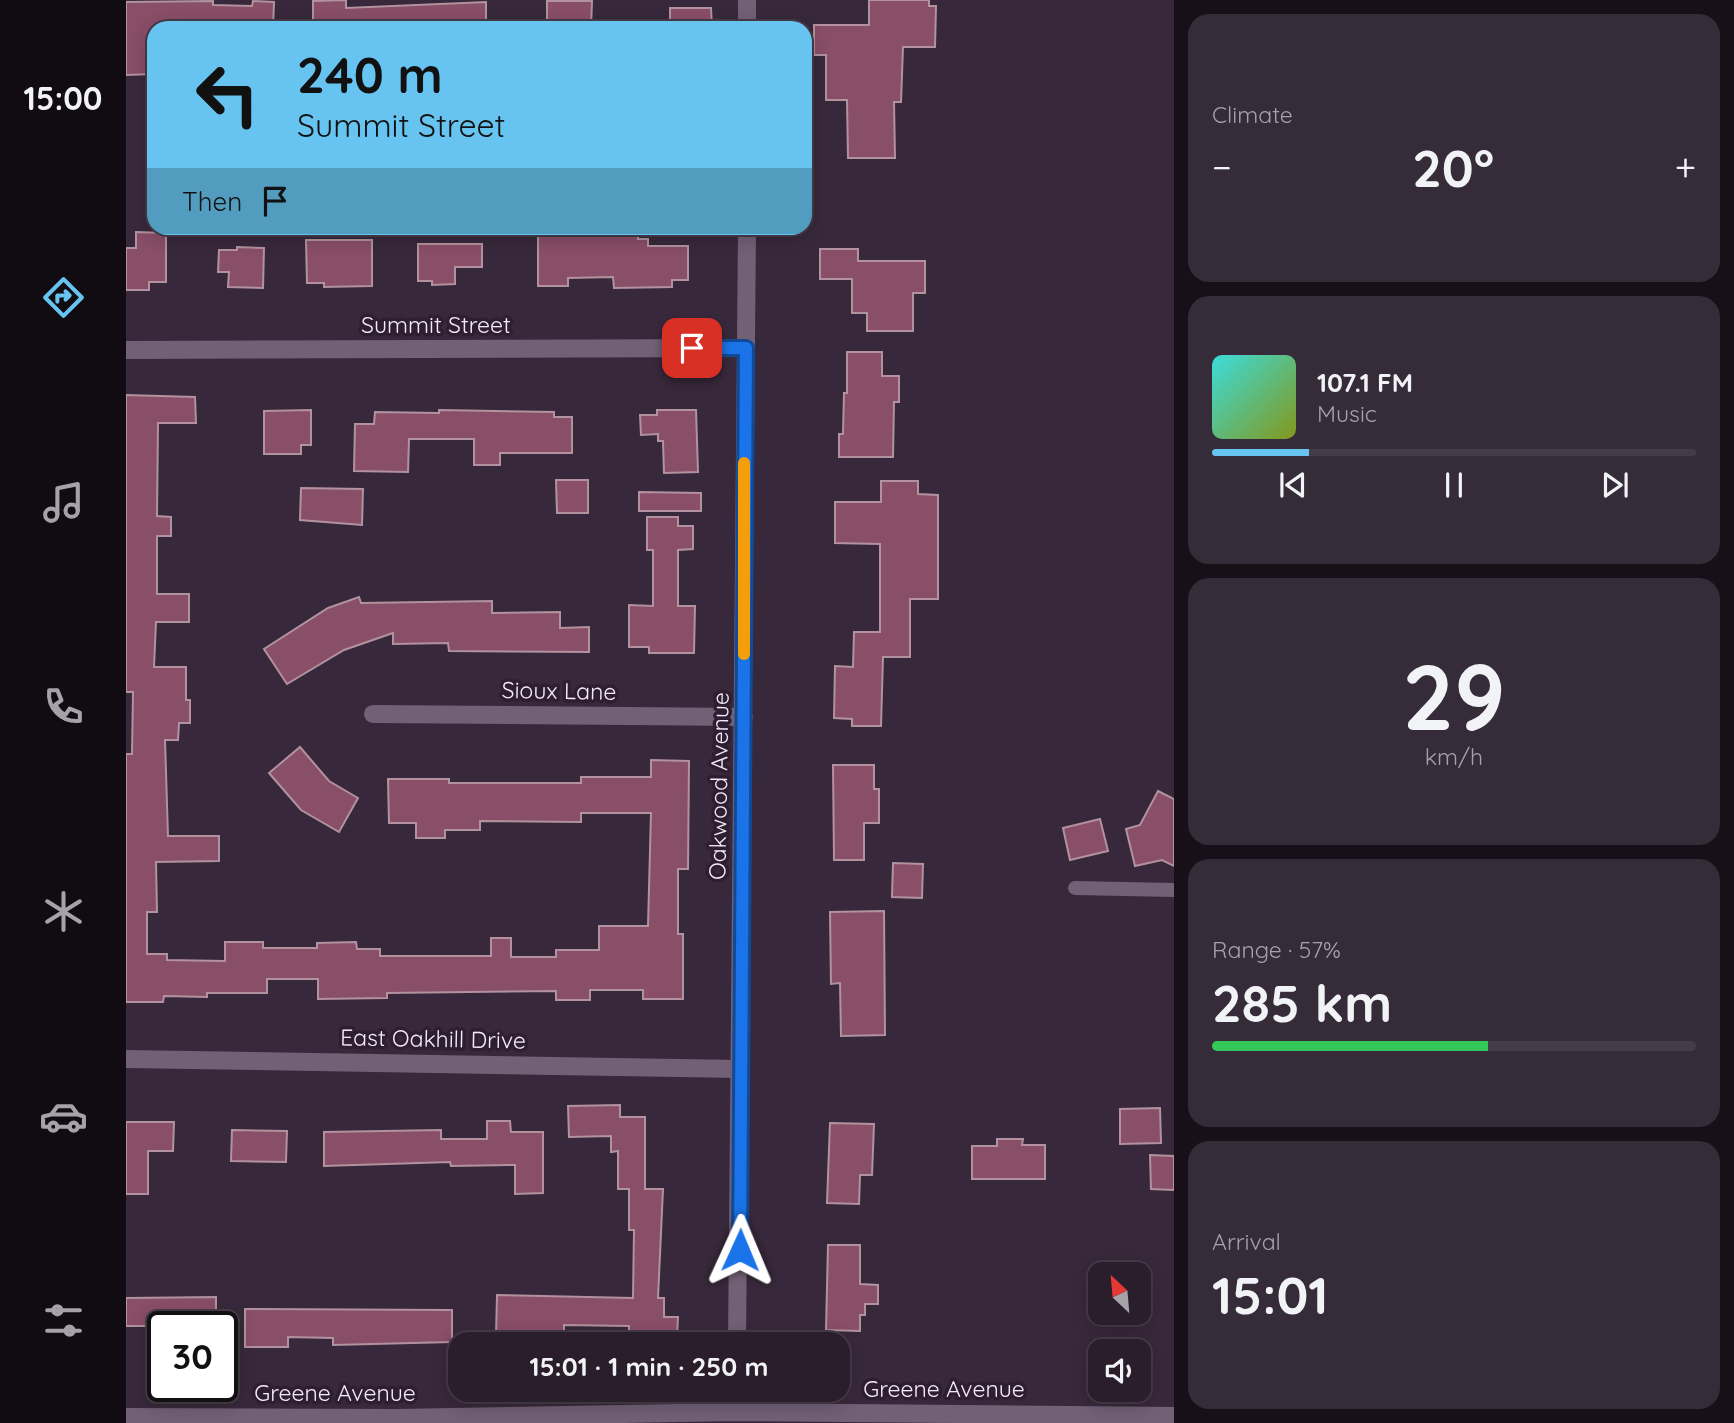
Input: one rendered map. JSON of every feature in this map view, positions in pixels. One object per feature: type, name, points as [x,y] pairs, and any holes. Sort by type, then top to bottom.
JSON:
[{"type":"street","points":[[747,0],[747,21]]},
{"type":"street","name":"Oakwood Avenue","points":[[737,1332],[747,235]]},
{"type":"street","name":"Summit Street","points":[[126,350],[746,348]]},
{"type":"street","name":"Sioux Lane","points":[[373,714],[744,718]]},
{"type":"street","name":"East Oakhill Drive","points":[[126,1059],[740,1069]]},
{"type":"street","points":[[736,1402],[736,1412]]},
{"type":"street","name":"Greene Avenue","points":[[126,1417],[397,1421],[736,1412],[1174,1416]]},
{"type":"lane","points":[[1075,888],[1174,890]]},
{"type":"building","points":[[346,0],[346,8],[486,2],[486,21],[313,21],[313,1]]},
{"type":"building","points":[[869,0],[929,0],[929,6],[936,6],[935,47],[903,47],[901,102],[894,102],[895,158],[848,158],[847,100],[826,100],[826,55],[814,55],[814,25],[869,25]]},
{"type":"building","points":[[213,1],[213,5],[252,6],[253,1],[274,2],[273,21],[147,21],[147,74],[126,75],[126,2]]},
{"type":"building","points":[[547,1],[592,1],[591,21],[547,21]]},
{"type":"building","points":[[670,8],[711,8],[712,21],[670,21]]},
{"type":"building","points":[[136,232],[166,235],[166,282],[149,282],[149,290],[126,290],[126,248],[136,248]]},
{"type":"building","points":[[538,235],[638,235],[638,239],[648,239],[648,246],[688,246],[688,280],[672,280],[672,287],[614,288],[613,277],[568,278],[568,286],[538,286]]},
{"type":"building","points":[[306,240],[372,240],[372,286],[324,287],[324,283],[307,283]]},
{"type":"building","points":[[418,244],[482,244],[482,267],[455,267],[455,284],[432,285],[432,281],[418,281]]},
{"type":"building","points":[[237,247],[264,248],[263,288],[228,287],[229,272],[218,272],[219,250],[237,250]]},
{"type":"building","points":[[820,249],[858,249],[858,261],[925,261],[925,293],[913,293],[913,331],[867,331],[867,313],[852,313],[852,279],[820,279]]},
{"type":"building","points":[[847,352],[882,352],[882,376],[899,376],[899,402],[894,402],[893,457],[839,457],[839,434],[843,434],[844,393],[847,393]]},
{"type":"building","points":[[126,395],[195,397],[196,423],[158,423],[157,516],[171,517],[171,536],[157,536],[157,594],[189,594],[189,622],[156,622],[154,667],[186,667],[186,700],[190,700],[190,723],[179,723],[178,740],[165,740],[168,836],[219,836],[219,861],[156,862],[157,912],[147,912],[147,954],[167,954],[167,960],[225,961],[225,942],[263,942],[263,948],[317,948],[317,943],[356,942],[357,949],[380,949],[380,956],[491,956],[491,938],[511,938],[511,957],[556,957],[556,950],[599,950],[599,926],[648,926],[651,813],[581,813],[581,822],[480,821],[480,830],[445,830],[445,838],[416,838],[416,823],[389,823],[388,779],[449,779],[449,783],[581,783],[581,777],[651,777],[651,760],[689,761],[688,869],[678,869],[678,934],[683,934],[683,999],[643,999],[643,990],[590,990],[590,1000],[556,1000],[556,991],[387,993],[387,998],[318,999],[318,979],[267,979],[267,993],[207,993],[207,997],[164,996],[163,1002],[126,1002],[126,754],[132,754],[133,692],[126,692]]},
{"type":"building","points":[[311,410],[311,445],[301,445],[301,454],[264,454],[264,411]]},
{"type":"building","points":[[439,410],[554,412],[554,417],[572,417],[572,453],[500,453],[500,465],[474,465],[474,439],[409,439],[408,472],[354,471],[355,424],[374,424],[375,412],[439,413]]},
{"type":"building","points":[[657,410],[696,410],[698,472],[664,473],[663,441],[658,441],[658,434],[641,435],[640,415],[657,415]]},
{"type":"building","points":[[556,480],[588,480],[588,513],[557,513]]},
{"type":"building","points":[[881,481],[918,481],[918,494],[938,495],[938,599],[910,599],[910,657],[883,657],[881,726],[852,726],[852,719],[834,718],[835,666],[853,667],[854,632],[880,632],[880,544],[835,543],[835,502],[881,502]]},
{"type":"building","points":[[301,488],[363,489],[362,525],[300,520]]},
{"type":"building","points":[[639,492],[701,493],[701,511],[639,511]]},
{"type":"building","points":[[647,517],[678,517],[678,526],[693,526],[693,549],[678,550],[678,606],[695,606],[694,653],[649,653],[649,647],[629,647],[629,605],[653,606],[653,550],[647,550]]},
{"type":"building","points":[[359,597],[361,603],[492,601],[492,613],[560,612],[560,628],[589,627],[589,652],[449,651],[448,643],[393,644],[393,633],[344,650],[287,684],[264,649],[328,608]]},
{"type":"building","points":[[300,747],[329,781],[358,798],[339,832],[301,810],[269,773]]},
{"type":"building","points":[[833,765],[874,765],[874,789],[879,789],[879,823],[864,823],[864,860],[834,860]]},
{"type":"building","points":[[1158,791],[1174,799],[1174,866],[1162,860],[1135,866],[1126,829],[1140,825]]},
{"type":"building","points":[[1100,819],[1108,851],[1070,860],[1063,828]]},
{"type":"building","points":[[893,863],[923,864],[922,898],[892,897]]},
{"type":"building","points":[[884,911],[885,1035],[841,1036],[840,983],[831,984],[830,912]]},
{"type":"building","points":[[620,1105],[620,1117],[645,1117],[645,1189],[663,1189],[658,1298],[664,1298],[664,1317],[678,1317],[677,1332],[629,1332],[629,1326],[564,1325],[564,1332],[496,1332],[497,1295],[633,1298],[634,1230],[629,1230],[629,1189],[618,1189],[618,1151],[611,1152],[611,1136],[569,1137],[568,1106]]},
{"type":"building","points":[[1160,1108],[1161,1143],[1120,1144],[1120,1109]]},
{"type":"building","points":[[487,1121],[510,1121],[511,1132],[543,1132],[543,1193],[515,1194],[515,1165],[451,1166],[450,1162],[324,1166],[324,1132],[441,1130],[441,1139],[487,1139]]},
{"type":"building","points":[[126,1122],[174,1122],[173,1151],[148,1151],[148,1194],[126,1194]]},
{"type":"building","points":[[830,1123],[874,1124],[872,1175],[860,1175],[859,1204],[827,1203]]},
{"type":"building","points":[[232,1130],[287,1131],[286,1162],[231,1161]]},
{"type":"building","points":[[997,1139],[1023,1139],[1022,1145],[1045,1145],[1045,1179],[972,1179],[972,1146],[997,1146]]},
{"type":"building","points":[[1150,1155],[1174,1156],[1174,1190],[1151,1189]]},
{"type":"building","points":[[828,1245],[860,1245],[860,1284],[878,1285],[878,1304],[865,1304],[865,1315],[860,1315],[860,1331],[826,1330]]},
{"type":"building","points":[[216,1297],[216,1311],[147,1311],[147,1326],[126,1326],[126,1298]]},
{"type":"building","points":[[245,1309],[452,1310],[452,1332],[448,1332],[448,1342],[333,1345],[333,1338],[288,1337],[288,1347],[245,1347]]},
{"type":"slow traffic","points":[[744,463],[744,654]]},
{"type":"route","points":[[692,348],[746,348],[740,1250]]}]
